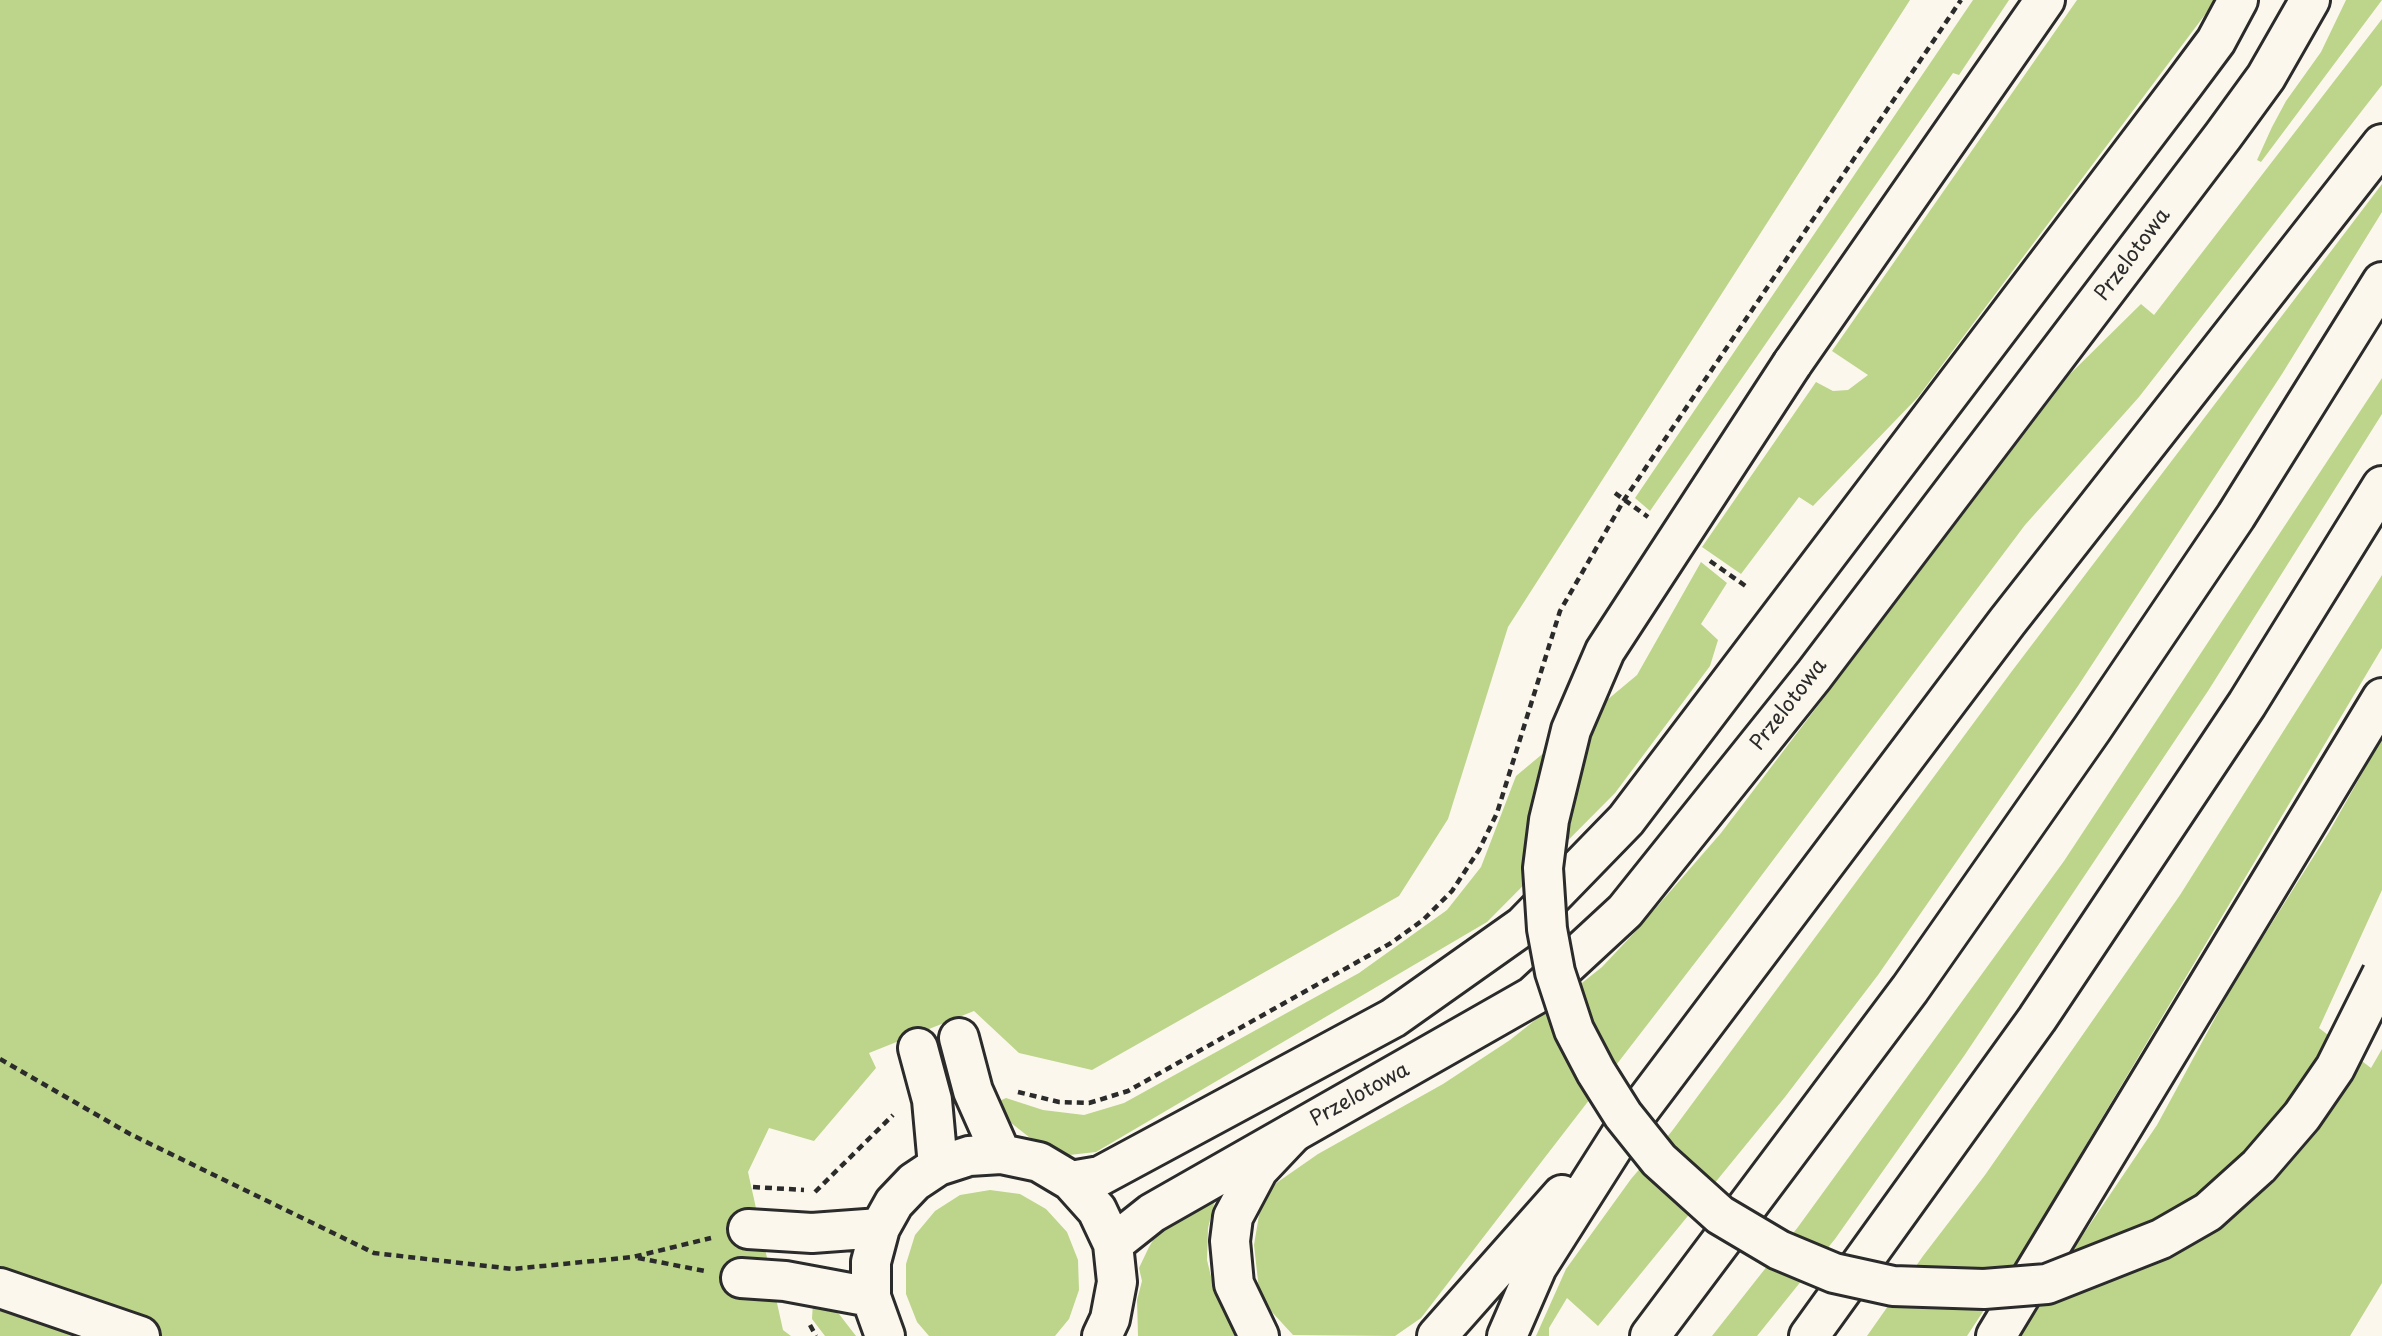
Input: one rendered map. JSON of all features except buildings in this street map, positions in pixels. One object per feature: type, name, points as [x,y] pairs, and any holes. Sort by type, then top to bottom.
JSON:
[{"type":"main road","points":[[2045,0],[1792,364],[1605,651],[1571,730],[1559,766],[1543,868],[1547,929],[1555,972],[1574,1030],[1623,1115],[1659,1160],[1720,1215],[1779,1250],[1834,1273],[1893,1286],[1984,1289],[2047,1284],[2161,1239],[2208,1212],[2259,1166],[2302,1116],[2335,1068],[2382,974]]},
{"type":"main road","points":[[1071,1181],[1100,1176],[1393,1018],[1523,926],[1626,820],[2216,41],[2238,0]]},
{"type":"main road","name":"Przelotowa","points":[[1113,1244],[1152,1213],[1533,996],[1626,911],[1814,675],[2223,136],[2266,77],[2310,0]]},
{"type":"main road","points":[[1507,1336],[1537,1266],[1622,1133],[2007,622],[2382,144]]},
{"type":"main road","points":[[1650,1336],[1910,989],[2092,729],[2236,516],[2382,282]]},
{"type":"main road","points":[[1809,1336],[2037,1019],[2247,705],[2382,486]]},
{"type":"main road","points":[[1996,1336],[2382,698]]},
{"type":"main road","points":[[959,1038],[973,1091],[1002,1154]]},
{"type":"main road","points":[[918,1048],[932,1101],[938,1166]]},
{"type":"main road","points":[[1259,1336],[1244,1311],[1234,1284],[1230,1241],[1233,1217],[1258,1170],[1293,1133]]},
{"type":"main road","points":[[1437,1336],[1528,1230],[1622,1133]]},
{"type":"main road","points":[[885,1336],[871,1297],[871,1262],[880,1228],[894,1203],[914,1182],[938,1166],[969,1156],[1002,1154],[1039,1162],[1071,1181],[1097,1210],[1113,1244],[1117,1282],[1110,1330]]},
{"type":"main road","points":[[748,1229],[812,1233],[880,1228]]},
{"type":"main road","points":[[741,1278],[808,1284],[871,1297]]},
{"type":"main road","points":[[0,1288],[140,1336]]},
{"type":"path","points":[[973,1091],[1002,1086],[1030,1097],[1089,1103],[1128,1091],[1391,943],[1423,920],[1452,891],[1479,850],[1497,813],[1560,611],[1624,500],[1961,0]]},
{"type":"path","points":[[0,1059],[130,1134],[374,1253],[513,1269],[633,1257],[748,1229]]},
{"type":"path","points":[[812,1233],[816,1191],[900,1108],[932,1101]]},
{"type":"path","points":[[752,1186],[816,1191]]},
{"type":"path","points":[[633,1257],[741,1278]]},
{"type":"path","points":[[808,1284],[803,1311],[816,1336]]},
{"type":"green space","points":[[0,0],[1910,0],[1508,627],[1448,819],[1399,896],[1092,1070],[1019,1053],[974,1011],[869,1053],[876,1068],[814,1141],[769,1128],[748,1172],[783,1330],[791,1336],[0,1336]]},
{"type":"green space","points":[[1973,0],[2009,0],[1959,75],[1953,73],[1650,511],[1635,498]]},
{"type":"green space","points":[[2077,0],[2216,0],[1918,397],[1813,506],[1799,497],[1741,574],[1702,547],[1816,382],[1833,391],[1848,390],[1868,375],[1832,351]]},
{"type":"green space","points":[[2346,0],[2382,0],[2261,162],[2257,160],[2286,101],[2321,52]]},
{"type":"green space","points":[[2382,19],[2382,85],[2139,397],[2025,525],[1728,920],[1421,1318],[1395,1336],[1293,1335],[1260,1299],[1254,1245],[1259,1215],[1272,1186],[1318,1154],[1443,1084],[1510,1040],[1602,967],[1721,833],[2070,374],[2141,304],[2154,315]]},
{"type":"green space","points":[[2382,184],[2382,212],[2282,374],[2078,686],[1878,975],[1785,1097],[1598,1326],[1567,1298],[1549,1328],[1549,1336],[1536,1336],[1566,1269],[1631,1179],[1672,1131],[2012,671]]},
{"type":"green space","points":[[2382,378],[2382,414],[2208,691],[1964,1056],[1835,1239],[1757,1336],[1712,1336],[1798,1227],[2064,861]]},
{"type":"green space","points":[[1701,562],[1727,583],[1701,624],[1718,640],[1710,666],[1615,793],[1487,922],[1096,1152],[1069,1155],[1029,1137],[1006,1119],[997,1102],[1006,1098],[1043,1110],[1084,1115],[1124,1103],[1359,973],[1447,910],[1481,867],[1516,776],[1637,675]]},
{"type":"green space","points":[[2382,575],[2382,648],[2022,1252],[1967,1336],[1867,1336],[1923,1256],[1985,1175],[2180,895]]},
{"type":"green space","points":[[2382,738],[2382,890],[2319,1028],[2371,1068],[2382,1049],[2382,1283],[2350,1336],[2019,1336],[2030,1313],[2157,1125],[2233,985],[2329,832]]},
{"type":"green space","points":[[990,1190],[1020,1194],[1046,1209],[1067,1232],[1078,1260],[1079,1290],[1069,1319],[1055,1336],[929,1336],[917,1322],[906,1294],[906,1264],[915,1235],[935,1211],[960,1195]]},
{"type":"green space","points":[[1217,1192],[1208,1228],[1207,1260],[1215,1293],[1238,1336],[1138,1336],[1137,1300],[1142,1281],[1139,1268],[1149,1247],[1161,1227]]},
{"type":"green space","points":[[813,1301],[839,1314],[856,1336],[825,1336],[812,1319]]}]
